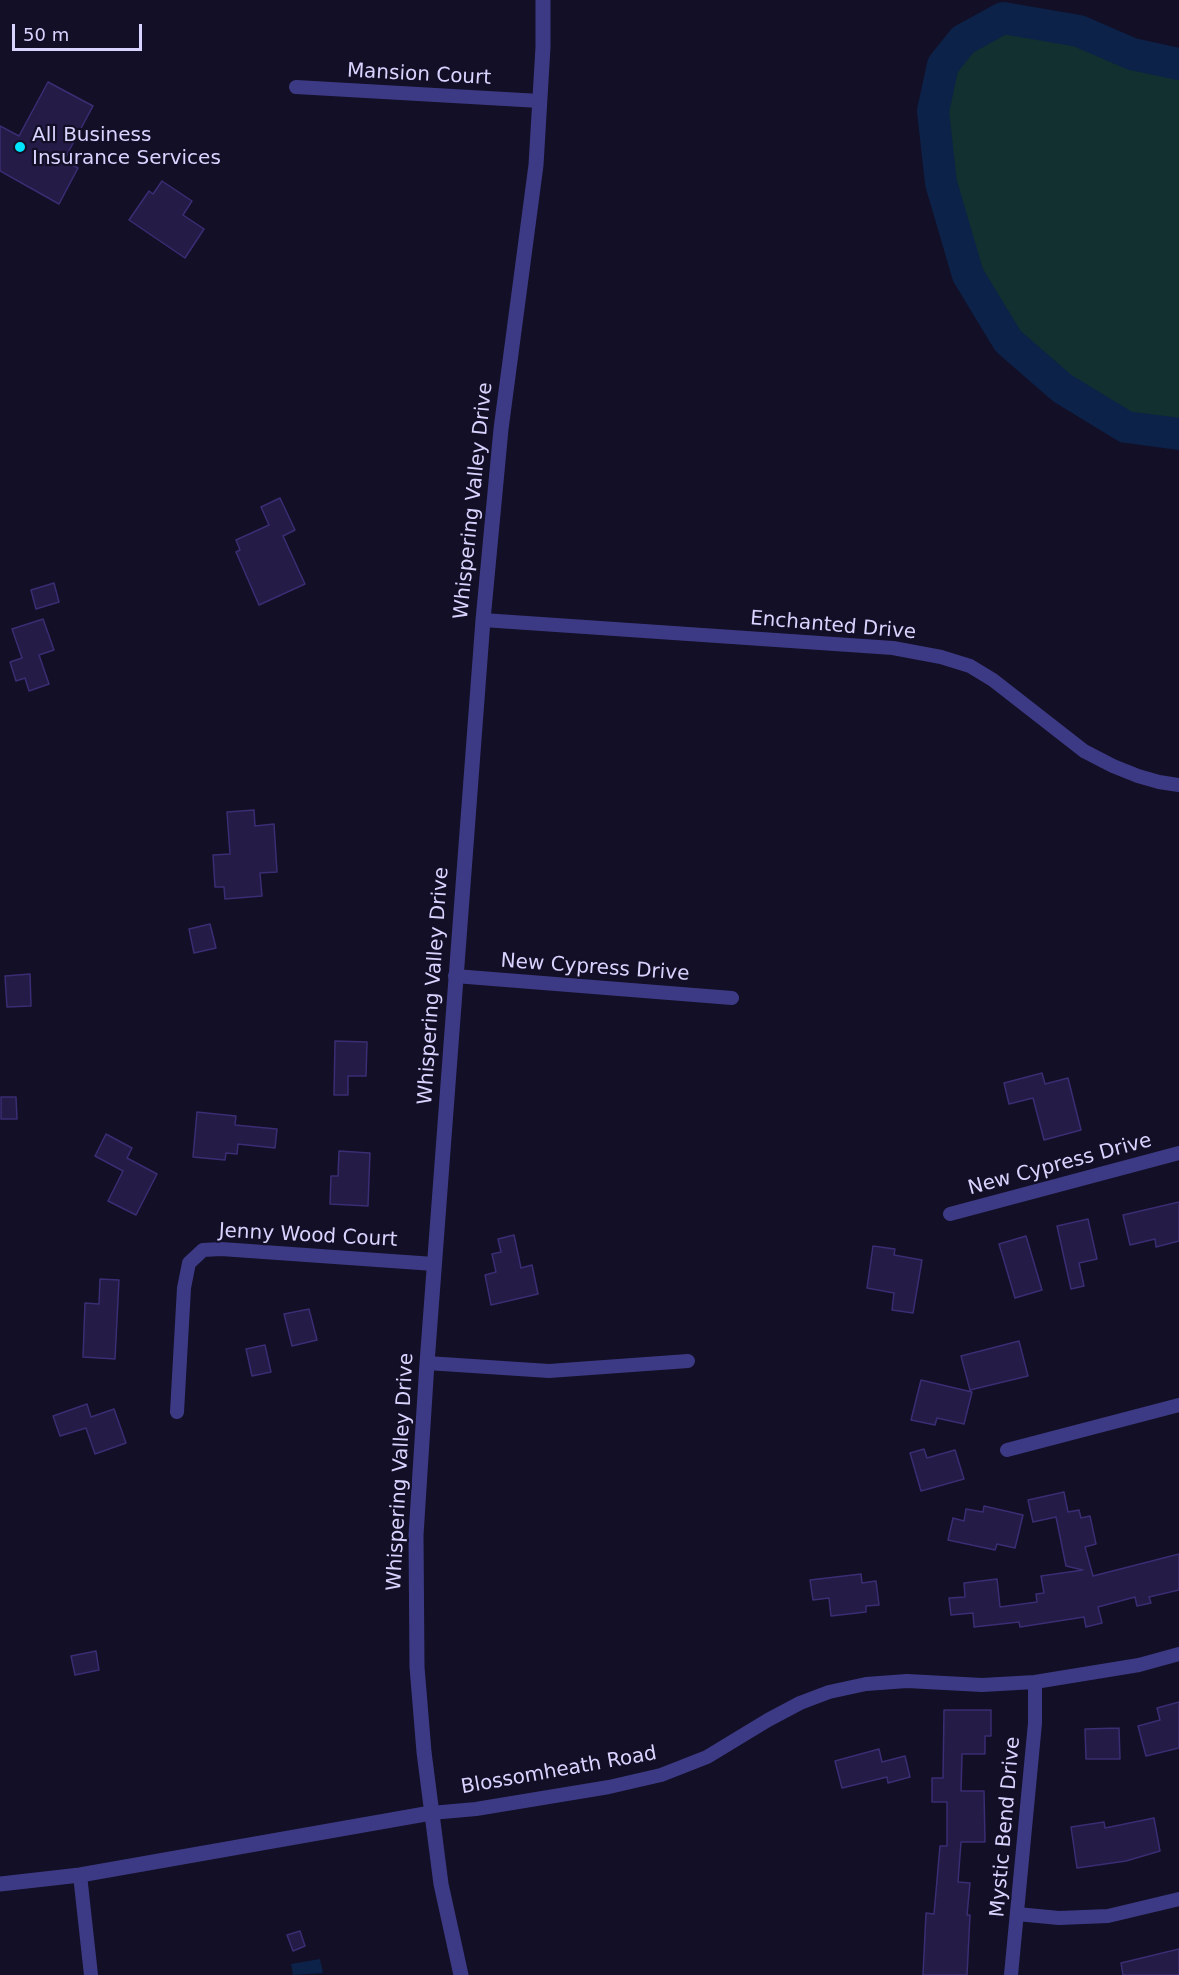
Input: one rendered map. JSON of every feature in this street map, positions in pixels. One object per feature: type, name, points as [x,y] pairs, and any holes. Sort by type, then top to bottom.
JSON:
[{"type":"street","name":"Whispering Valley Drive","points":[[461,1975],[441,1884],[431,1813],[419,1694],[416,1535],[455,976],[483,620],[501,429],[536,165],[543,0]]},
{"type":"street","name":"Mansion Court","points":[[296,87],[540,101]]},
{"type":"street","name":"Enchanted Drive","points":[[483,620],[893,648],[941,657],[970,666],[993,680],[1084,752],[1138,776],[1179,785]]},
{"type":"street","name":"New Cypress Drive","points":[[455,976],[732,998]]},
{"type":"street","name":"New Cypress Drive","points":[[950,1214],[1179,1153]]},
{"type":"street","name":"Jenny Wood Court","points":[[177,1412],[186,1279],[189,1263],[203,1250],[221,1249],[434,1264]]},
{"type":"street","points":[[427,1363],[549,1371],[688,1361]]},
{"type":"street","points":[[1007,1450],[1179,1405]]},
{"type":"street","name":"Blossomheath Road","points":[[0,1884],[80,1875],[431,1813],[476,1809],[598,1789],[661,1775],[708,1758],[768,1720],[800,1703],[829,1692],[885,1682],[982,1685],[1035,1682],[1139,1665],[1179,1654]]},
{"type":"street","name":"Mystic Bend Drive","points":[[1011,1975],[1035,1723],[1035,1682]]},
{"type":"street","points":[[80,1875],[91,1975]]},
{"type":"street","points":[[1017,1914],[1059,1918],[1108,1916],[1179,1899]]},
{"type":"green space","points":[[1003,18],[1079,31],[1132,54],[1179,64],[1179,434],[1126,427],[1062,388],[1008,341],[968,275],[941,183],[933,111],[943,65],[963,40]]},
{"type":"water","points":[[320,1959],[323,1973],[293,1975],[291,1964]]},
{"type":"building","points":[[48,82],[93,106],[64,160],[78,168],[59,204],[0,171],[0,126],[19,136]]},
{"type":"building","points":[[162,181],[192,201],[183,215],[204,229],[185,258],[129,220],[149,191],[153,194]]},
{"type":"building","points":[[280,498],[295,530],[283,536],[305,584],[259,605],[236,552],[240,550],[236,540],[269,525],[261,507]]},
{"type":"building","points":[[54,583],[59,602],[36,609],[31,590]]},
{"type":"building","points":[[43,619],[54,650],[39,655],[49,684],[29,691],[25,678],[16,681],[10,662],[22,658],[12,629]]},
{"type":"building","points":[[254,810],[255,826],[274,824],[277,872],[260,873],[262,896],[225,899],[224,887],[215,887],[213,855],[230,854],[227,812]]},
{"type":"building","points":[[210,924],[216,948],[194,953],[189,929]]},
{"type":"building","points":[[30,974],[31,1006],[7,1007],[5,976]]},
{"type":"building","points":[[335,1041],[367,1042],[366,1076],[348,1076],[348,1095],[334,1095]]},
{"type":"building","points":[[1042,1073],[1045,1084],[1068,1078],[1081,1130],[1044,1140],[1033,1098],[1009,1104],[1004,1083]]},
{"type":"building","points":[[1,1097],[16,1097],[17,1119],[1,1119]]},
{"type":"building","points":[[197,1112],[236,1116],[235,1125],[277,1129],[275,1148],[238,1144],[237,1154],[226,1153],[225,1160],[193,1157]]},
{"type":"building","points":[[106,1134],[132,1148],[127,1158],[157,1174],[136,1215],[108,1201],[123,1171],[95,1156]]},
{"type":"building","points":[[339,1151],[370,1153],[368,1206],[330,1204],[331,1176],[338,1176]]},
{"type":"building","points":[[1179,1202],[1179,1241],[1156,1247],[1155,1239],[1130,1245],[1123,1215]]},
{"type":"building","points":[[1088,1219],[1097,1259],[1079,1263],[1084,1286],[1071,1289],[1057,1226]]},
{"type":"building","points":[[514,1235],[521,1268],[532,1265],[538,1294],[491,1305],[485,1275],[496,1272],[492,1254],[501,1252],[498,1239]]},
{"type":"building","points":[[1026,1236],[1042,1290],[1015,1298],[999,1244]]},
{"type":"building","points":[[873,1246],[895,1249],[894,1255],[922,1260],[913,1313],[892,1310],[894,1293],[867,1288]]},
{"type":"building","points":[[100,1279],[119,1280],[115,1359],[83,1357],[85,1303],[99,1304]]},
{"type":"building","points":[[309,1309],[317,1340],[292,1346],[284,1314]]},
{"type":"building","points":[[1019,1341],[1028,1376],[970,1390],[961,1356]]},
{"type":"building","points":[[265,1345],[271,1372],[252,1376],[246,1349]]},
{"type":"building","points":[[921,1380],[972,1392],[964,1424],[937,1418],[935,1425],[911,1420]]},
{"type":"building","points":[[87,1404],[91,1417],[114,1409],[126,1443],[95,1454],[86,1428],[60,1436],[53,1416]]},
{"type":"building","points":[[924,1449],[927,1458],[955,1450],[964,1479],[921,1491],[910,1453]]},
{"type":"building","points":[[1064,1492],[1068,1512],[1079,1510],[1081,1518],[1090,1516],[1096,1544],[1085,1547],[1093,1576],[1179,1554],[1179,1590],[1149,1597],[1151,1603],[1137,1606],[1135,1597],[1098,1607],[1102,1623],[1086,1627],[1084,1617],[1020,1627],[1019,1622],[974,1627],[973,1613],[951,1615],[949,1598],[965,1597],[964,1583],[997,1579],[1000,1607],[1037,1602],[1036,1594],[1044,1593],[1041,1576],[1083,1570],[1066,1566],[1056,1517],[1033,1522],[1028,1500]]},
{"type":"building","points":[[984,1506],[1023,1515],[1015,1548],[997,1544],[995,1550],[948,1540],[953,1518],[964,1521],[966,1509],[983,1512]]},
{"type":"building","points":[[861,1574],[862,1583],[876,1581],[879,1605],[866,1606],[866,1612],[831,1616],[829,1598],[813,1600],[810,1580]]},
{"type":"building","points":[[96,1651],[99,1670],[75,1675],[71,1656]]},
{"type":"building","points":[[1179,1702],[1179,1748],[1146,1756],[1138,1726],[1160,1720],[1157,1708]]},
{"type":"building","points":[[944,1710],[991,1710],[991,1736],[985,1736],[985,1754],[962,1754],[961,1791],[984,1791],[985,1842],[961,1842],[958,1882],[970,1883],[967,1915],[970,1915],[967,1975],[923,1975],[926,1913],[934,1914],[940,1846],[947,1846],[947,1802],[932,1802],[932,1778],[943,1778]]},
{"type":"building","points":[[1119,1728],[1120,1759],[1086,1759],[1085,1729]]},
{"type":"building","points":[[879,1749],[882,1762],[905,1756],[910,1777],[888,1783],[887,1777],[842,1788],[835,1761]]},
{"type":"building","points":[[1154,1818],[1160,1851],[1126,1861],[1077,1868],[1071,1827],[1104,1822],[1105,1828]]},
{"type":"building","points":[[300,1931],[305,1946],[293,1951],[287,1935]]},
{"type":"building","points":[[1179,1949],[1179,1975],[1123,1975],[1121,1963]]},
{"type":"waterway","points":[[1179,64],[1132,54],[1079,31],[1003,18],[963,40],[943,65],[933,111],[941,183],[968,275],[1008,341],[1062,388],[1126,427],[1179,434]]},
{"type":"place","name":"All Business Insurance Services","points":[[20,147]]}]
